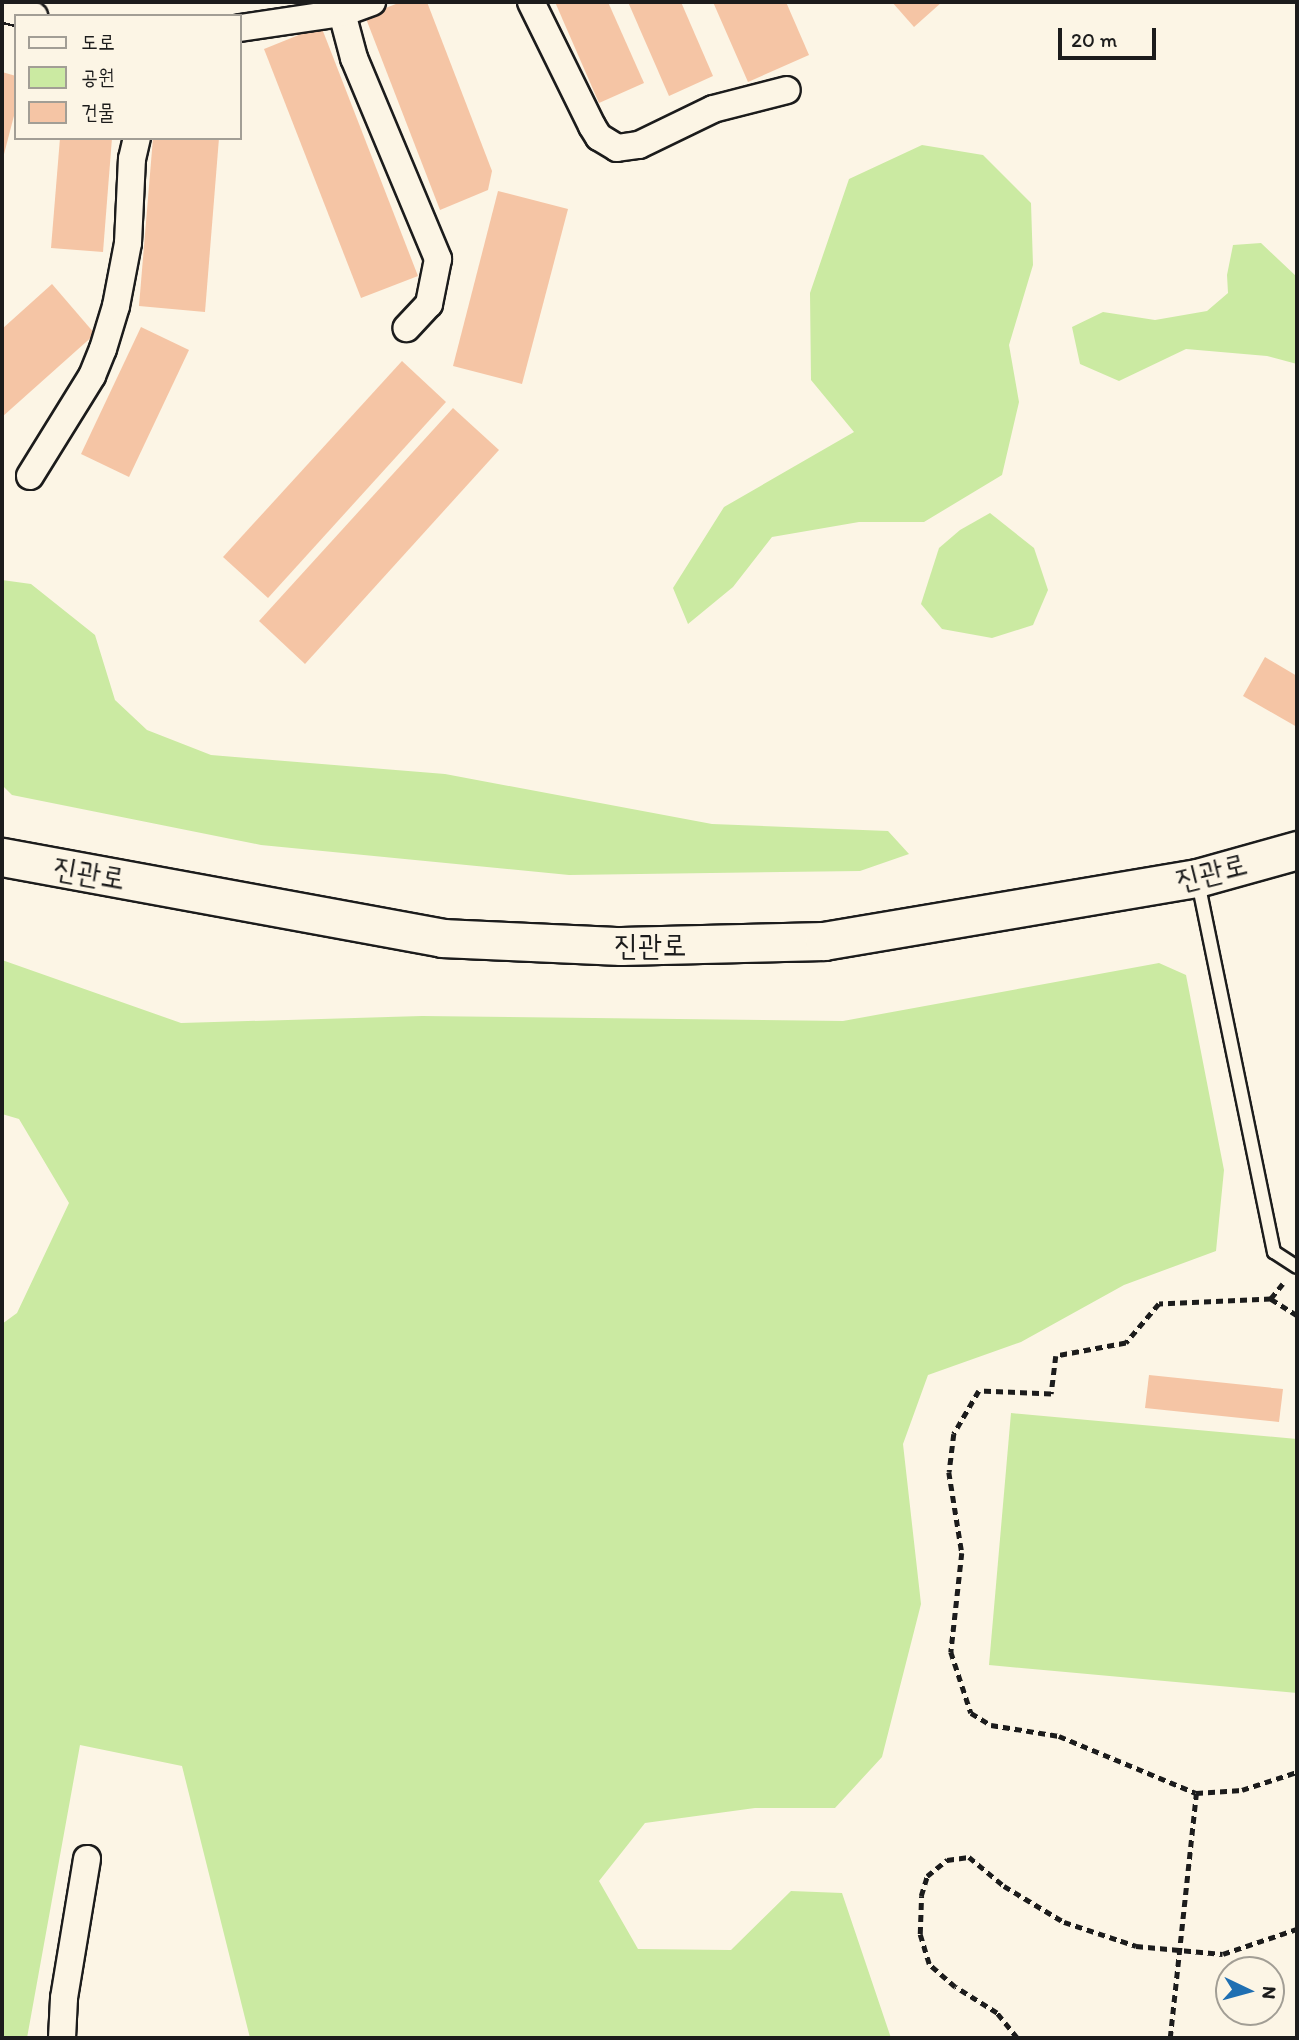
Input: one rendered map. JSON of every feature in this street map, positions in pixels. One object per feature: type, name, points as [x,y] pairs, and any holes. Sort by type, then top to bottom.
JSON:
[{"type":"main road","name":"진관로","points":[[2,857],[442,938],[621,946],[824,942],[1197,878],[1297,850]]},
{"type":"street","points":[[242,28],[342,13],[372,2]]},
{"type":"street","points":[[531,2],[592,126],[608,145],[617,148],[639,145],[713,109],[787,90]]},
{"type":"street","points":[[2,8],[26,14]]},
{"type":"street","points":[[342,13],[354,58],[438,259],[429,304],[407,328]]},
{"type":"street","points":[[30,476],[86,385],[103,349],[116,306],[128,243],[132,159],[137,140]]},
{"type":"street","points":[[62,2038],[64,1998],[87,1859]]},
{"type":"lane","points":[[1197,878],[1274,1252],[1296,1266]]},
{"type":"path","points":[[1271,1300],[1296,1266]]},
{"type":"path","points":[[1297,1315],[1271,1300],[1159,1304],[1126,1343],[1056,1356],[1051,1394],[979,1391],[954,1434],[949,1472],[962,1553],[951,1651],[971,1713],[991,1726],[1059,1736],[1196,1793],[1242,1790],[1297,1772]]},
{"type":"path","points":[[1170,2038],[1196,1793]]},
{"type":"path","points":[[1017,2038],[997,2013],[955,1987],[929,1964],[920,1934],[921,1896],[927,1876],[947,1860],[969,1857],[1004,1886],[1065,1922],[1136,1946],[1223,1954],[1297,1929]]},
{"type":"green space","points":[[922,145],[983,155],[1031,203],[1033,265],[1009,345],[1019,402],[1002,475],[924,522],[859,522],[772,537],[733,587],[688,624],[673,588],[724,507],[854,432],[811,380],[810,293],[849,179]]},
{"type":"green space","points":[[1261,243],[1297,277],[1297,364],[1267,356],[1186,349],[1119,381],[1080,364],[1072,327],[1103,312],[1155,320],[1207,311],[1228,293],[1227,275],[1233,245]]},
{"type":"green space","points":[[990,513],[1034,548],[1048,590],[1033,625],[992,638],[942,629],[921,604],[939,548],[960,530]]},
{"type":"green space","points":[[2,580],[31,584],[95,635],[115,700],[147,730],[211,755],[445,774],[712,824],[888,831],[909,854],[860,871],[569,875],[261,845],[12,795],[2,785]]},
{"type":"green space","points":[[2,960],[181,1023],[422,1016],[843,1021],[1159,963],[1186,975],[1224,1170],[1216,1251],[1124,1285],[1021,1342],[928,1375],[903,1444],[921,1604],[882,1757],[835,1808],[755,1808],[645,1823],[599,1881],[638,1949],[731,1950],[791,1891],[842,1893],[891,2038],[250,2038],[182,1766],[80,1745],[27,2038],[2,2038],[2,1324],[17,1313],[69,1203],[19,1119],[2,1114]]},
{"type":"green space","points":[[1011,1413],[1297,1439],[1297,1693],[989,1665]]},
{"type":"building","points":[[401,2],[427,2],[492,171],[488,190],[440,210],[365,16]]},
{"type":"building","points":[[555,2],[608,2],[644,83],[599,103]]},
{"type":"building","points":[[628,2],[681,2],[713,76],[669,96]]},
{"type":"building","points":[[713,2],[786,2],[809,55],[748,82]]},
{"type":"building","points":[[892,2],[942,2],[914,27]]},
{"type":"building","points":[[321,26],[418,276],[361,298],[264,49]]},
{"type":"building","points":[[2,72],[14,75],[14,116],[3,158]]},
{"type":"building","points":[[60,140],[112,140],[103,252],[51,248]]},
{"type":"building","points":[[153,140],[219,140],[205,312],[139,306]]},
{"type":"building","points":[[498,191],[568,209],[522,384],[453,366]]},
{"type":"building","points":[[52,284],[95,334],[2,417],[2,329]]},
{"type":"building","points":[[141,327],[189,350],[129,477],[81,454]]},
{"type":"building","points":[[402,361],[446,402],[268,598],[223,557]]},
{"type":"building","points":[[453,408],[499,450],[305,664],[259,621]]},
{"type":"building","points":[[1265,657],[1297,676],[1297,727],[1243,696]]},
{"type":"building","points":[[1149,1375],[1283,1389],[1279,1422],[1145,1408]]}]
